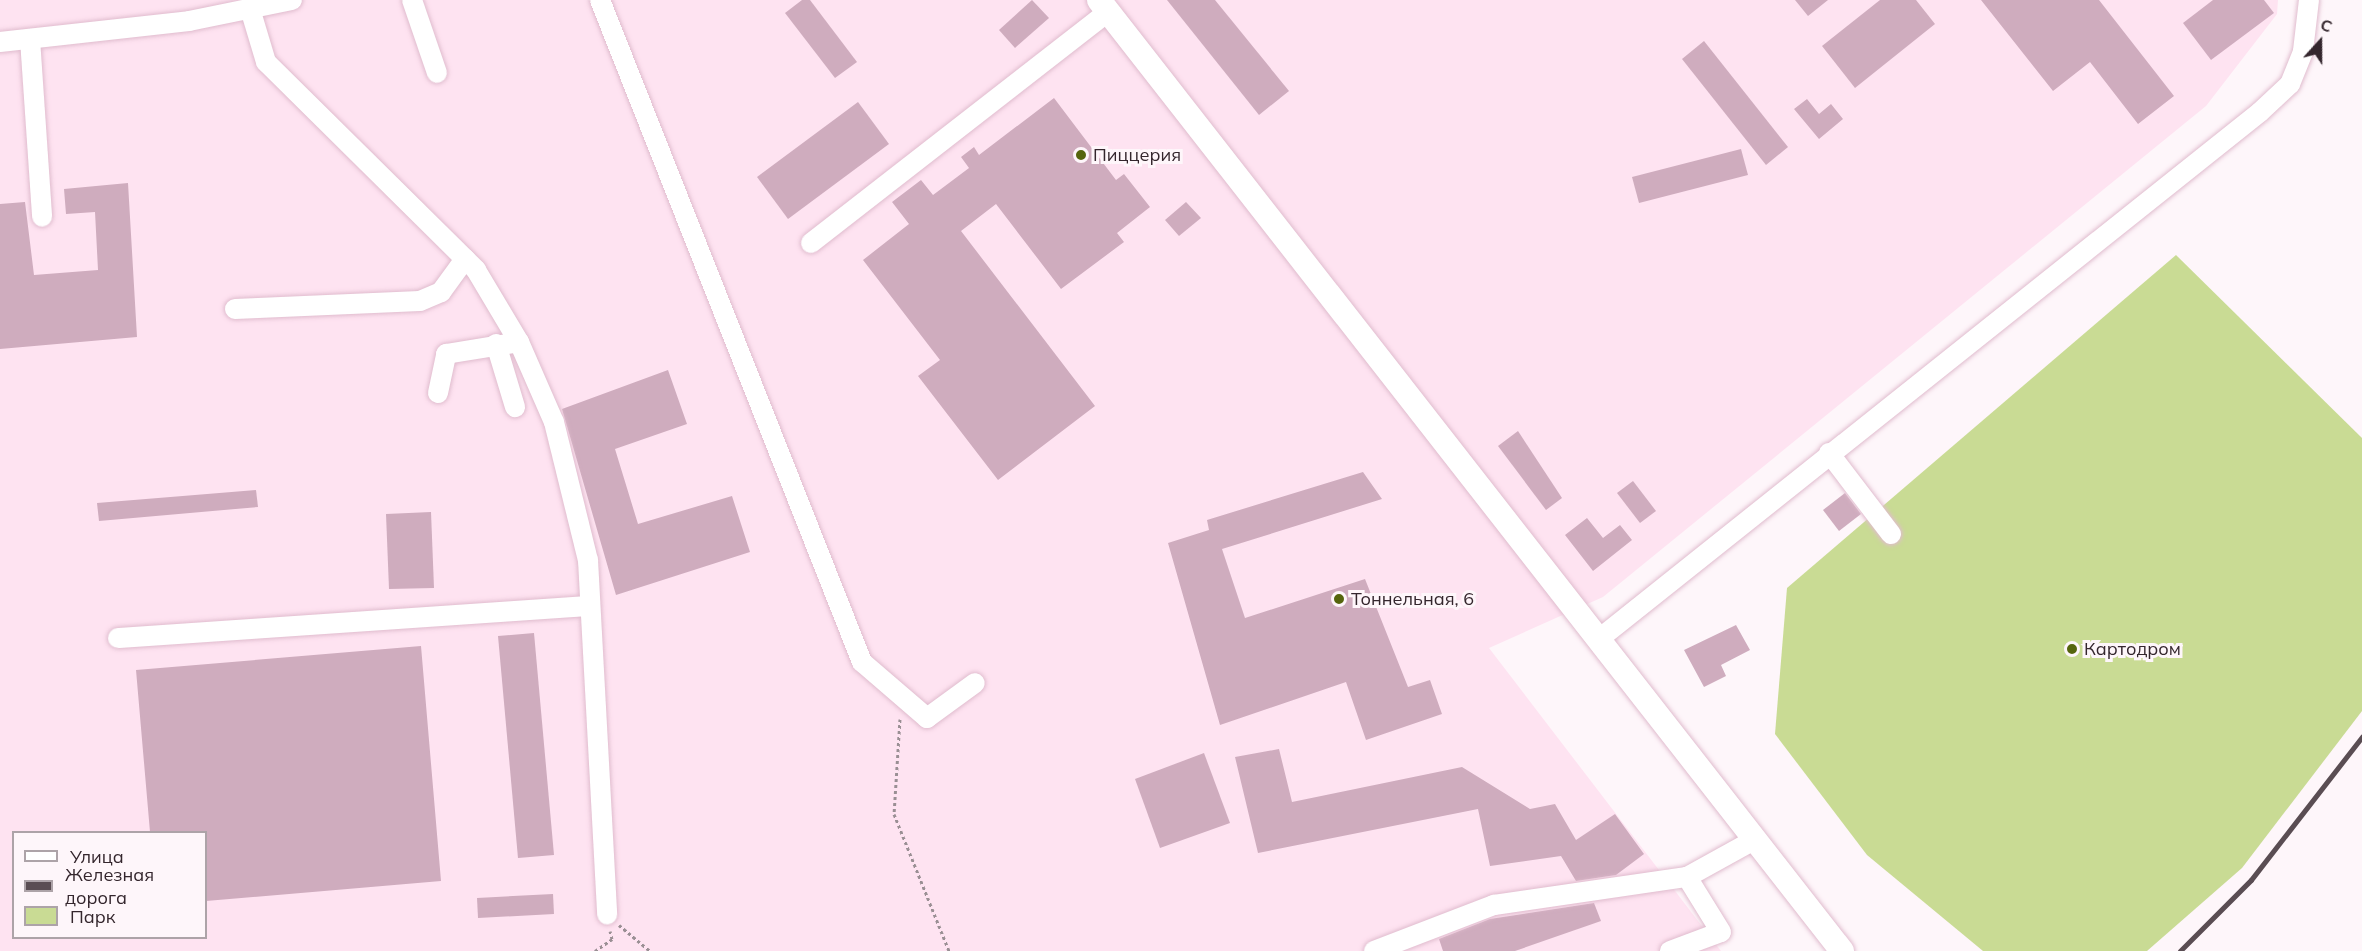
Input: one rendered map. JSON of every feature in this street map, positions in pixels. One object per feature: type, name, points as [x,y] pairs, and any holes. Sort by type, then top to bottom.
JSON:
[{"type":"main road","points":[[1103,6],[1842,951]]},
{"type":"street","points":[[0,42],[251,12],[292,0]]},
{"type":"street","points":[[412,0],[436,73]]},
{"type":"street","points":[[600,0],[862,662],[927,718],[975,684]]},
{"type":"street","points":[[1599,639],[1829,453],[2241,138],[2290,84],[2303,51],[2309,0]]},
{"type":"street","points":[[812,243],[1103,6]]},
{"type":"street","points":[[251,12],[266,62],[465,259],[519,342],[554,422],[588,560],[606,914]]},
{"type":"street","points":[[30,39],[42,217]]},
{"type":"street","points":[[235,309],[420,301],[441,292],[465,259]]},
{"type":"street","points":[[438,393],[446,354],[519,342]]},
{"type":"street","points":[[496,344],[515,407]]},
{"type":"street","points":[[1829,453],[1891,534]]},
{"type":"street","points":[[118,638],[589,606]]},
{"type":"street","points":[[1374,951],[1494,905],[1687,877],[1754,840]]},
{"type":"street","points":[[1670,951],[1721,932],[1687,877]]},
{"type":"path","points":[[902,696],[894,814],[949,951]]},
{"type":"path","points":[[595,951],[612,939],[606,914]]},
{"type":"path","points":[[606,914],[650,951]]},
{"type":"shaded area","points":[[0,0],[2278,0],[2277,14],[2206,106],[1603,597],[1489,648],[1721,951],[0,951]]},
{"type":"green space","name":"Картодром","points":[[2176,255],[2362,438],[2362,711],[2242,868],[2147,951],[1983,951],[1867,855],[1775,734],[1787,588]]},
{"type":"building","points":[[802,0],[810,0],[857,62],[835,78],[785,13]]},
{"type":"building","points":[[1032,0],[1049,18],[1015,48],[999,30]]},
{"type":"building","points":[[1167,0],[1215,0],[1289,91],[1259,115]]},
{"type":"building","points":[[1795,0],[1828,0],[1808,16]]},
{"type":"building","points":[[1880,0],[1916,0],[1935,24],[1855,88],[1822,46]]},
{"type":"building","points":[[1981,0],[2099,0],[2174,96],[2138,124],[2090,62],[2053,91]]},
{"type":"building","points":[[2213,0],[2264,0],[2274,13],[2211,60],[2183,23]]},
{"type":"building","points":[[1704,41],[1788,147],[1766,165],[1682,59]]},
{"type":"building","points":[[1054,98],[1116,180],[1124,174],[1150,207],[1117,233],[1124,242],[1061,289],[996,204],[961,231],[1095,406],[998,480],[918,376],[940,360],[863,260],[909,224],[892,202],[921,180],[933,195],[969,168],[961,157],[974,147],[979,155]]},
{"type":"building","points":[[1807,99],[1819,114],[1831,104],[1843,119],[1819,139],[1794,109]]},
{"type":"building","points":[[858,102],[889,144],[788,219],[757,177]]},
{"type":"building","points":[[1741,149],[1748,175],[1639,203],[1632,177]]},
{"type":"building","points":[[128,183],[137,337],[0,349],[0,204],[25,202],[34,275],[98,270],[95,212],[66,214],[64,189]]},
{"type":"building","points":[[1186,202],[1201,218],[1179,236],[1165,220]]},
{"type":"building","points":[[668,370],[687,424],[615,449],[638,524],[732,496],[750,552],[616,595],[562,409]]},
{"type":"building","points":[[1518,431],[1562,498],[1546,510],[1498,446]]},
{"type":"building","name":"Тоннельная, 6","points":[[1363,472],[1382,499],[1222,549],[1245,618],[1365,579],[1408,687],[1430,680],[1442,714],[1366,740],[1346,682],[1220,725],[1168,543],[1209,530],[1207,520]]},
{"type":"building","points":[[1633,481],[1656,511],[1640,523],[1617,493]]},
{"type":"building","points":[[256,490],[258,507],[99,521],[97,503]]},
{"type":"building","points":[[1845,493],[1861,514],[1839,531],[1823,510]]},
{"type":"building","points":[[431,512],[434,588],[389,589],[386,514]]},
{"type":"building","points":[[1587,518],[1603,538],[1620,525],[1632,540],[1593,571],[1565,535]]},
{"type":"building","points":[[1736,625],[1750,650],[1721,665],[1726,676],[1704,687],[1684,650]]},
{"type":"building","points":[[534,633],[554,855],[518,858],[498,636]]},
{"type":"building","points":[[421,646],[441,881],[207,901],[207,831],[150,831],[136,670]]},
{"type":"building","points":[[1279,749],[1292,802],[1462,767],[1530,809],[1555,804],[1576,840],[1615,814],[1644,854],[1616,875],[1576,881],[1561,856],[1490,866],[1478,809],[1258,853],[1235,757]]},
{"type":"building","points":[[1204,753],[1230,823],[1160,848],[1135,779]]},
{"type":"building","points":[[553,894],[554,914],[478,918],[477,898]]},
{"type":"building","points":[[1594,903],[1601,921],[1515,951],[1443,951],[1439,939],[1490,919]]},
{"type":"railway","points":[[2180,951],[2251,880],[2362,737]]},
{"type":"place","name":"Пиццерия","points":[[1081,155]]},
{"type":"place","name":"Тоннельная, 6","points":[[1339,599]]},
{"type":"place","name":"Картодром","points":[[2072,649]]}]
